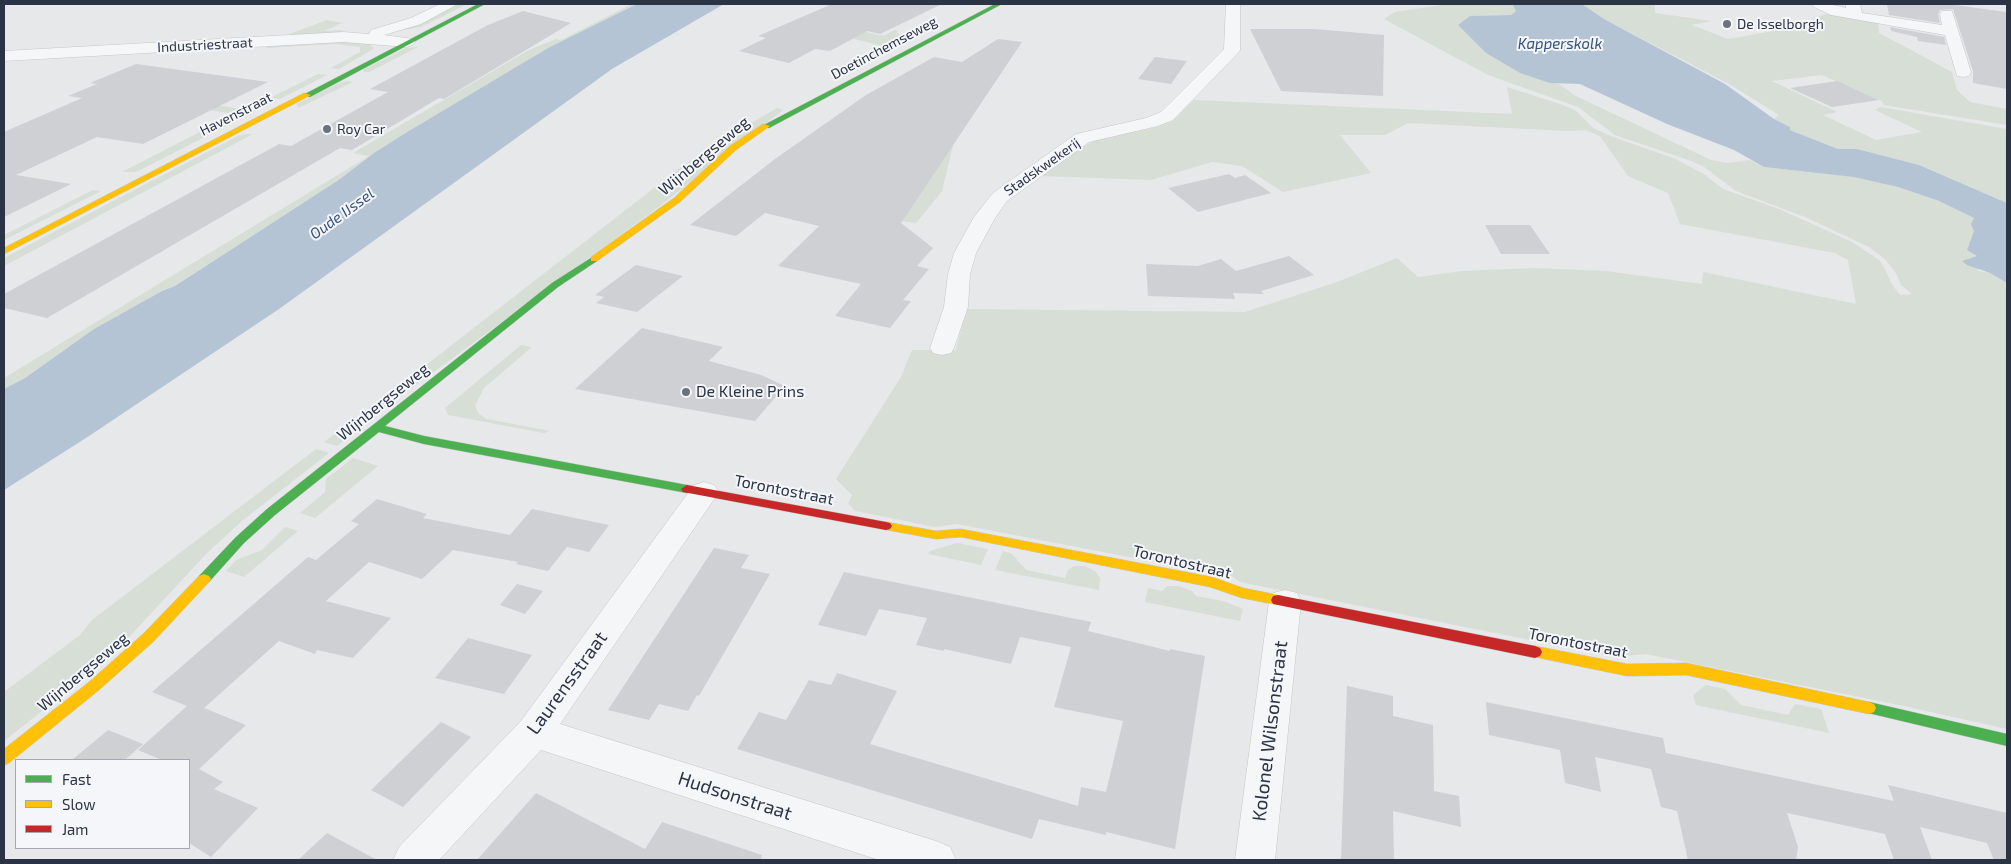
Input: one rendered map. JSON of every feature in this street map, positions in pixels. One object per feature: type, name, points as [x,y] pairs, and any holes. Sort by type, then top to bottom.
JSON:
[{"type":"street","points":[[352,38],[402,26],[451,4]]},
{"type":"street","name":"Havenstraat","points":[[4,251],[482,4]]},
{"type":"street","name":"Doetinchemseweg","points":[[810,104],[999,4]]},
{"type":"street","name":"Stadskwekerij","points":[[942,348],[956,307],[959,274],[965,253],[985,217],[1000,197],[1083,138],[1152,122],[1167,116],[1232,50],[1231,20],[1233,4]]},
{"type":"street","points":[[1819,4],[1831,10],[1853,9],[1858,16],[1952,31]]},
{"type":"street","points":[[1946,13],[1963,72]]},
{"type":"street","name":"Industriestraat","points":[[4,56],[352,38],[407,42]]},
{"type":"street","name":"Wijnbergseweg","points":[[4,758],[94,686],[148,638],[240,540],[272,512],[555,286],[640,228],[677,200],[733,148],[764,127],[810,104]]},
{"type":"street","name":"Torontostraat","points":[[378,428],[416,438],[936,535],[961,533],[1212,582],[1242,593],[1627,670],[1686,669],[1870,708],[2007,740]]},
{"type":"street","name":"Laurensstraat","points":[[413,860],[534,732],[704,492]]},
{"type":"street","name":"Kolonel Wilsonstraat","points":[[1255,860],[1285,602]]},
{"type":"street","name":"Hudsonstraat","points":[[534,732],[936,860]]},
{"type":"shaded area","points":[[458,4],[467,4],[421,27],[392,32],[431,18]]},
{"type":"shaded area","points":[[632,4],[637,4],[548,48],[374,153],[340,179],[175,286],[162,291],[94,329],[25,378],[4,389],[4,378],[369,156],[353,153],[529,50],[556,39],[561,40]]},
{"type":"shaded area","points":[[1448,4],[1512,4],[1516,11],[1511,15],[1470,16],[1474,39],[1486,53],[1520,73],[1559,84],[1576,96],[1711,160],[1727,163],[1750,160],[1764,167],[1854,176],[1898,187],[1939,201],[1974,218],[1974,231],[1967,250],[1977,256],[1977,258],[1969,258],[1979,271],[1990,273],[2007,283],[2007,729],[1904,706],[1646,654],[1615,657],[1240,582],[1233,577],[957,524],[934,527],[856,511],[848,504],[852,495],[836,479],[901,377],[912,350],[956,350],[966,309],[1245,312],[1337,282],[1397,258],[1418,277],[1462,271],[1533,268],[1606,271],[1702,284],[1703,272],[1856,304],[1848,260],[1835,253],[1680,224],[1668,193],[1628,176],[1600,136],[1585,130],[1568,131],[1408,123],[1385,135],[1340,135],[1371,173],[1283,192],[1242,166],[1212,162],[1151,180],[1040,176],[1084,146],[1097,140],[1161,126],[1173,121],[1194,100],[1512,114],[1507,87],[1563,105],[1576,111],[1593,128],[1676,159],[1705,175],[1723,189],[1779,209],[1852,242],[1879,260],[1891,283],[1900,295],[1912,294],[1901,285],[1896,273],[1885,259],[1869,247],[1805,217],[1736,191],[1703,166],[1615,135],[1578,107],[1488,75],[1384,19],[1395,12]]},
{"type":"shaded area","points":[[1582,4],[1655,4],[1655,13],[1712,21],[1692,25],[1728,39],[1790,28],[1780,23],[1804,23],[1826,14],[1878,22],[1879,33],[1952,72],[1957,90],[1970,102],[2007,109],[2007,125],[1884,105],[1882,101],[1822,75],[1772,81],[1837,112],[1823,115],[1876,140],[1922,132],[1875,110],[1880,107],[2007,129],[2007,203],[1919,165],[1857,149],[1838,149],[1790,130],[1790,127],[1774,119],[1779,115],[1731,85],[1604,19]]},
{"type":"shaded area","points":[[327,20],[342,23],[324,31],[342,30],[340,33],[285,36]]},
{"type":"shaded area","points":[[853,29],[883,36],[895,30],[898,31],[896,33],[913,37],[883,53],[881,52],[889,48],[840,35]]},
{"type":"shaded area","points":[[365,42],[373,47],[373,49],[339,69],[331,68],[360,52],[360,47],[334,44],[265,48],[273,44]]},
{"type":"shaded area","points":[[418,47],[369,72],[364,72],[363,70],[406,48]]},
{"type":"shaded area","points":[[318,74],[327,75],[280,99],[270,98]]},
{"type":"shaded area","points":[[353,82],[298,108],[297,104],[339,83]]},
{"type":"shaded area","points":[[158,97],[249,110],[261,104],[268,105],[136,172],[122,172],[235,114],[149,101]]},
{"type":"shaded area","points":[[777,108],[783,110],[660,206],[401,396],[390,393],[681,167]]},
{"type":"shaded area","points":[[958,125],[942,191],[916,223],[900,221]]},
{"type":"shaded area","points":[[253,134],[4,266],[4,258],[240,135]]},
{"type":"shaded area","points":[[93,190],[101,191],[4,240],[4,235]]},
{"type":"shaded area","points":[[521,345],[532,347],[484,388],[475,406],[479,414],[487,419],[550,431],[544,433],[448,415],[445,408]]},
{"type":"shaded area","points":[[382,399],[393,402],[337,446],[324,442]]},
{"type":"shaded area","points":[[316,449],[329,453],[243,520],[207,553],[131,635],[61,696],[4,741],[4,692],[80,635],[92,620]]},
{"type":"shaded area","points":[[353,458],[378,466],[315,518],[300,513],[325,492],[326,479]]},
{"type":"shaded area","points":[[285,527],[298,531],[244,577],[226,571],[236,560],[262,550]]},
{"type":"shaded area","points":[[957,543],[988,549],[981,565],[928,554],[930,551]]},
{"type":"shaded area","points":[[1003,551],[1012,554],[1026,570],[1065,578],[1068,570],[1074,566],[1085,566],[1095,571],[1100,578],[1099,590],[995,570]]},
{"type":"shaded area","points":[[1167,586],[1179,586],[1192,591],[1196,596],[1223,601],[1243,609],[1240,621],[1145,602],[1148,588],[1162,591]]},
{"type":"shaded area","points":[[1706,685],[1725,689],[1741,705],[1788,715],[1795,704],[1821,709],[1829,733],[1696,705],[1693,695]]},
{"type":"water","name":"Oude IJssel","points":[[637,4],[724,4],[612,69],[279,309],[86,438],[4,490],[4,389],[25,378],[94,329],[162,291],[175,286],[340,179],[374,153],[404,134],[548,48]]},
{"type":"water","name":"Kapperskolk","points":[[1512,4],[1582,4],[1604,19],[1725,84],[1774,119],[1790,127],[1790,130],[1838,149],[1857,149],[1919,165],[2007,203],[2007,283],[1990,273],[1967,265],[1962,261],[1977,256],[1967,250],[1974,231],[1971,224],[1974,218],[1939,201],[1898,187],[1854,177],[1764,167],[1734,150],[1667,124],[1580,84],[1550,83],[1520,73],[1486,53],[1458,25],[1470,16],[1511,15],[1516,11]]},
{"type":"building","points":[[832,4],[942,4],[880,34],[867,31],[830,51],[815,49],[789,63],[739,51],[766,38],[758,36]]},
{"type":"building","points":[[1887,4],[1947,4],[2007,12],[2007,89],[1973,83],[1973,71],[1953,9],[1940,10],[1938,14],[1940,23],[1889,15]]},
{"type":"building","points":[[523,11],[571,23],[444,99],[439,98],[352,150],[340,148],[47,318],[4,308],[4,294],[279,144],[291,146],[388,92],[370,89],[488,25]]},
{"type":"building","points":[[1890,27],[1944,37],[1946,45],[1918,41],[1917,37],[1891,31]]},
{"type":"building","points":[[1250,29],[1315,29],[1384,35],[1383,96],[1281,91]]},
{"type":"building","points":[[998,39],[1022,42],[901,223],[933,248],[917,266],[929,269],[903,300],[911,301],[890,328],[835,316],[861,284],[778,266],[819,226],[765,213],[736,236],[690,225],[775,159],[866,95],[934,57],[962,62]]},
{"type":"building","points":[[1155,57],[1187,61],[1171,84],[1138,79]]},
{"type":"building","points":[[136,64],[268,82],[143,144],[97,137],[16,175],[71,184],[4,217],[4,132],[82,98],[68,96],[97,84],[90,83]]},
{"type":"building","points":[[1837,81],[1879,100],[1832,107],[1790,88]]},
{"type":"building","points":[[1229,174],[1235,178],[1245,175],[1271,193],[1198,212],[1168,188]]},
{"type":"building","points":[[1485,225],[1530,225],[1550,254],[1501,254]]},
{"type":"building","points":[[1289,256],[1314,275],[1261,291],[1264,294],[1233,293],[1235,299],[1148,296],[1146,264],[1198,266],[1221,259],[1236,271]]},
{"type":"building","points":[[636,265],[683,276],[637,312],[596,303],[604,297],[595,295]]},
{"type":"building","points":[[642,328],[723,347],[709,361],[761,375],[785,386],[755,421],[575,389]]},
{"type":"building","points":[[377,499],[427,514],[423,518],[510,535],[532,509],[609,525],[589,552],[567,547],[548,571],[516,564],[518,562],[453,550],[422,579],[369,562],[326,601],[391,618],[353,658],[317,650],[315,654],[279,641],[204,708],[246,725],[199,769],[223,782],[214,789],[258,808],[211,857],[190,844],[190,759],[160,759],[138,750],[187,706],[152,692],[308,557],[316,560],[359,524],[351,521]]},
{"type":"building","points":[[714,548],[749,555],[741,568],[770,574],[699,696],[697,695],[688,711],[659,704],[649,720],[608,710]]},
{"type":"building","points":[[844,572],[1091,622],[1088,631],[1170,651],[1170,649],[1205,656],[1175,849],[1106,832],[1106,835],[1039,819],[1032,839],[737,749],[759,712],[786,720],[809,680],[831,685],[837,673],[897,691],[870,744],[1078,806],[1081,787],[1106,792],[1123,721],[1054,707],[1071,647],[1020,637],[1011,664],[944,649],[944,651],[916,645],[927,618],[879,609],[866,636],[818,625]]},
{"type":"building","points":[[517,584],[543,591],[525,614],[500,605]]},
{"type":"building","points":[[468,638],[532,655],[504,694],[435,678]]},
{"type":"building","points":[[1347,686],[1393,696],[1393,716],[1433,725],[1434,791],[1459,796],[1461,827],[1393,811],[1394,860],[1341,860]]},
{"type":"building","points":[[1486,702],[1663,738],[1666,753],[1894,801],[1888,785],[2007,813],[2007,860],[1994,860],[1987,843],[1920,827],[1932,860],[1894,860],[1885,834],[1787,813],[1798,847],[1796,860],[1688,860],[1677,811],[1661,807],[1651,769],[1595,757],[1601,792],[1565,783],[1560,750],[1489,735]]},
{"type":"building","points":[[441,722],[471,737],[403,807],[371,790]]},
{"type":"building","points":[[108,730],[143,744],[126,759],[73,759]]},
{"type":"building","points":[[536,793],[645,849],[662,822],[762,855],[761,860],[477,860]]},
{"type":"building","points":[[327,833],[377,860],[298,860]]},
{"type":"traffic: fast","points":[[307,95],[482,4]]},
{"type":"traffic: fast","points":[[766,126],[999,4]]},
{"type":"traffic: fast","points":[[204,579],[240,540],[271,512],[555,285],[594,259]]},
{"type":"traffic: fast","points":[[378,428],[424,440],[687,489]]},
{"type":"traffic: fast","points":[[1869,708],[2007,740]]},
{"type":"traffic: slow","points":[[4,251],[307,95]]},
{"type":"traffic: slow","points":[[594,259],[677,200],[733,148],[766,126]]},
{"type":"traffic: slow","points":[[886,526],[936,535],[961,533],[1212,582],[1242,593],[1278,600]]},
{"type":"traffic: slow","points":[[4,758],[94,686],[148,638],[204,579]]},
{"type":"traffic: slow","points":[[1535,652],[1627,670],[1686,669],[1869,708]]},
{"type":"traffic: jam","points":[[687,489],[886,526]]},
{"type":"traffic: jam","points":[[1278,600],[1535,652]]},
{"type":"place","name":"De Isselborgh","points":[[1727,24]]},
{"type":"place","name":"Roy Car","points":[[327,129]]},
{"type":"place","name":"De Kleine Prins","points":[[686,392]]}]
